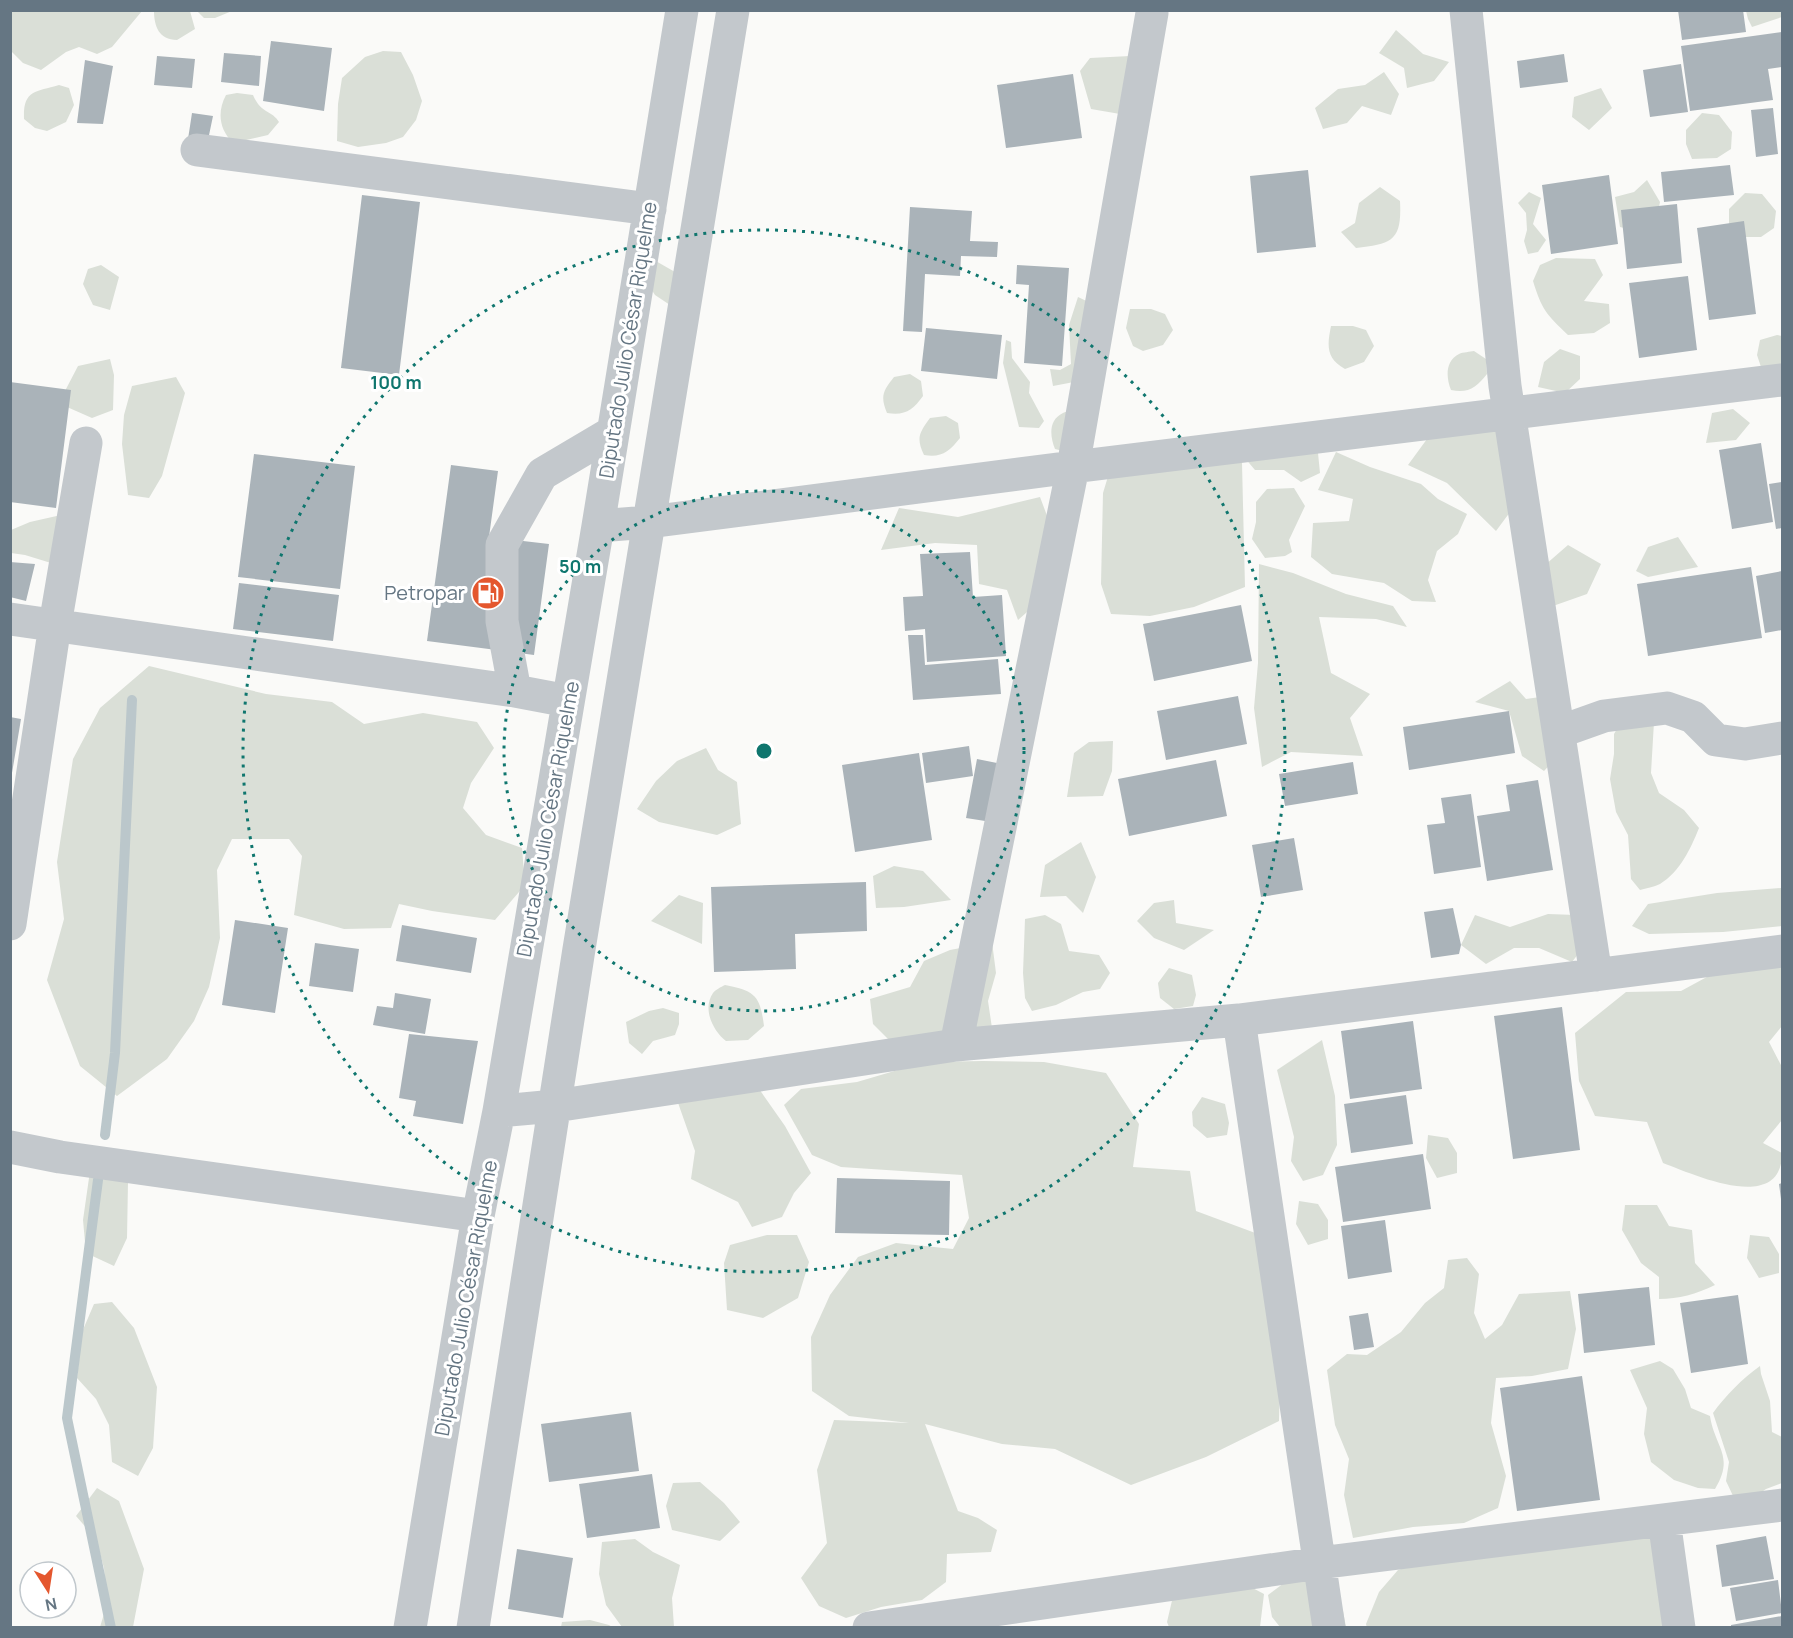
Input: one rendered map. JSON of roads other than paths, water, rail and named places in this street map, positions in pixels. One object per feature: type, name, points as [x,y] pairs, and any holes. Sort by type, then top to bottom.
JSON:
[{"type":"street","name":"Diputado Julio César Riquelme","points":[[410,1628],[478,1216],[499,1111],[598,526],[682,10]]},
{"type":"street","points":[[473,1628],[579,949],[733,10]]},
{"type":"street","points":[[1466,10],[1510,414],[1596,975]]},
{"type":"street","points":[[956,1045],[1073,466],[1152,13]]},
{"type":"street","points":[[197,150],[650,208]]},
{"type":"street","points":[[598,526],[649,522],[1073,466],[1782,380]]},
{"type":"street","points":[[515,691],[502,621],[502,545],[542,474],[613,432]]},
{"type":"street","points":[[10,924],[55,625],[86,443]]},
{"type":"street","points":[[10,619],[515,691],[568,701]]},
{"type":"street","points":[[1559,732],[1604,716],[1667,708],[1693,717],[1716,740],[1745,744],[1782,738]]},
{"type":"street","points":[[528,939],[579,949]]},
{"type":"street","points":[[499,1111],[555,1106],[956,1045],[1239,1020],[1782,951]]},
{"type":"street","points":[[1239,1020],[1329,1628]]},
{"type":"street","points":[[10,1147],[60,1157],[478,1216]]},
{"type":"street","points":[[869,1628],[916,1624],[1319,1563],[1782,1505]]},
{"type":"street","points":[[1664,1520],[1679,1628]]},
{"type":"waterway","points":[[105,1135],[115,1053],[132,700]]},
{"type":"waterway","points":[[98,1180],[67,1418],[111,1628]]},
{"type":"place","name":"Petropar","points":[[488,593]]}]
